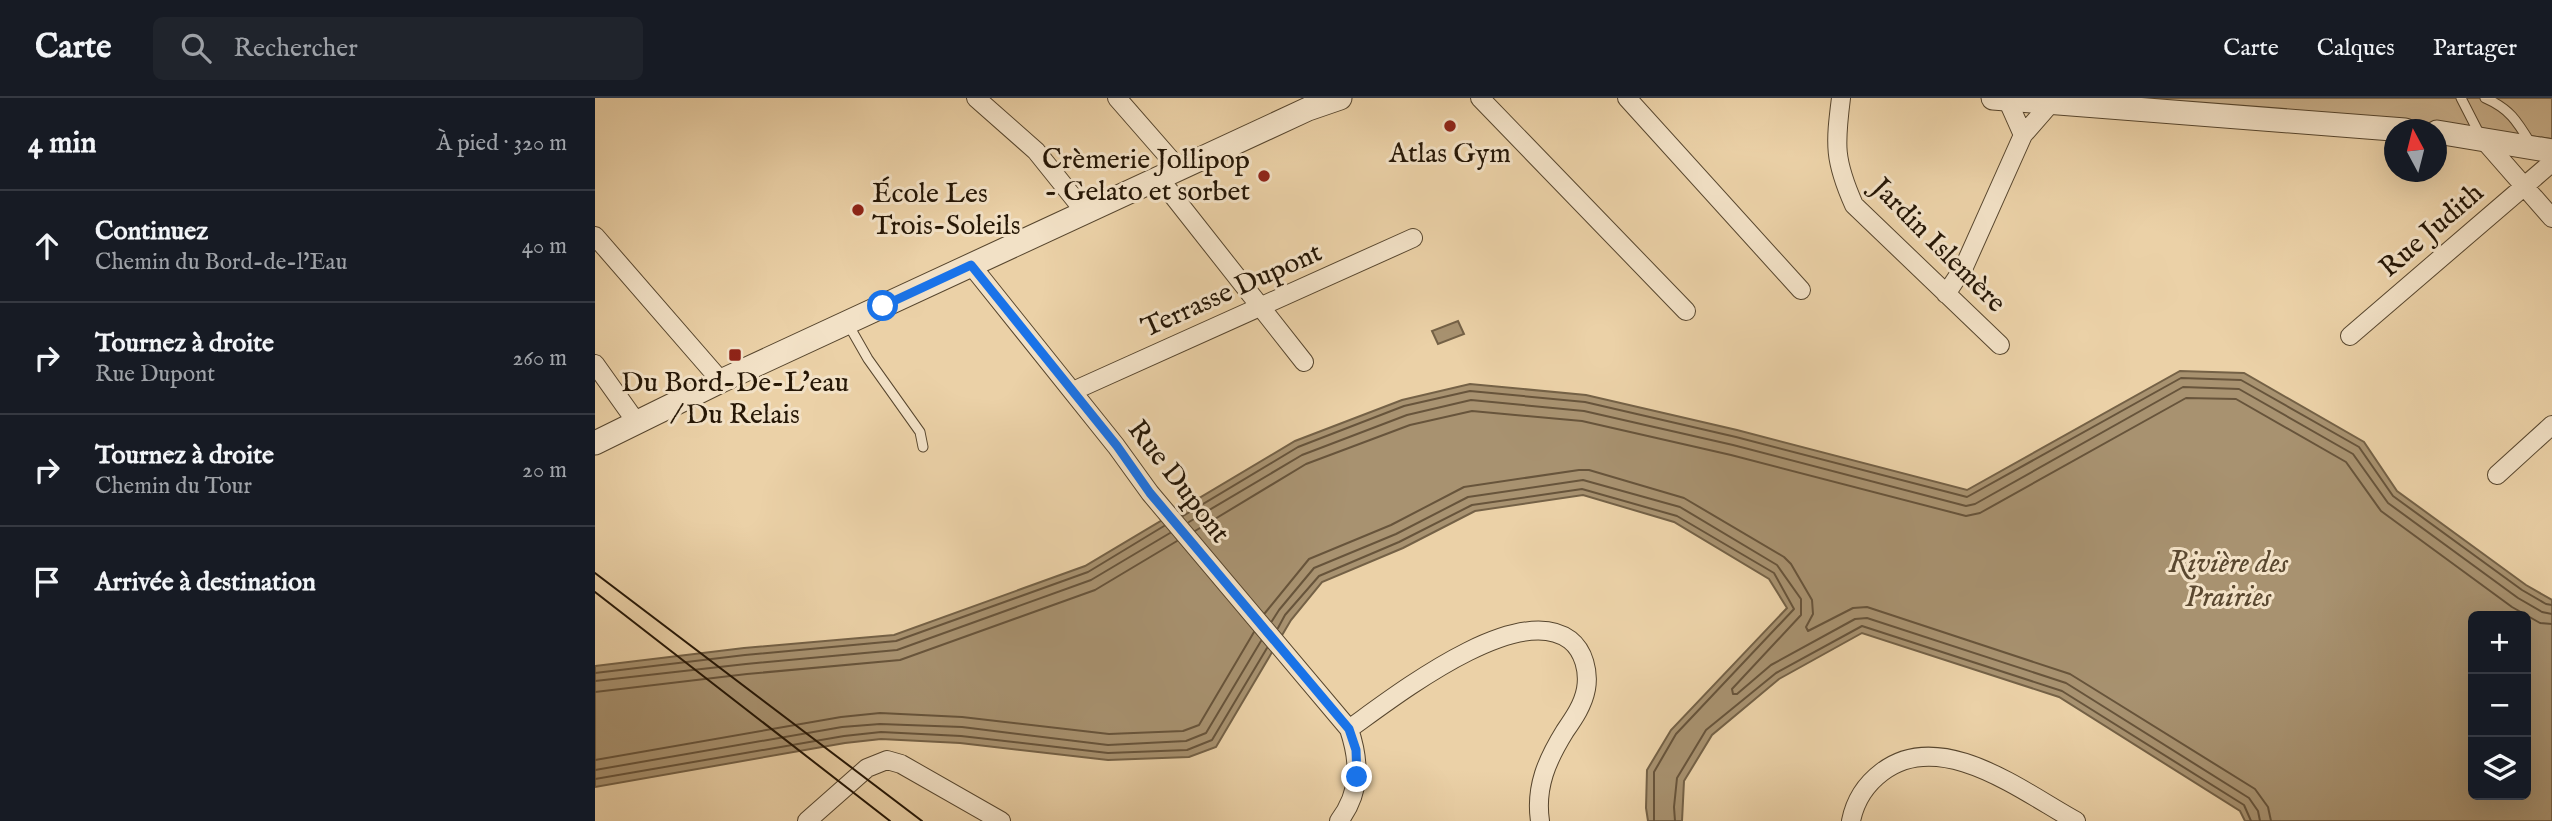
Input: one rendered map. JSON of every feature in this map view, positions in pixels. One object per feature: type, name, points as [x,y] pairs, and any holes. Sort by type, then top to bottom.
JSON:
[{"type":"street","points":[[976,98],[1036,151],[1085,212]]},
{"type":"street","points":[[1117,98],[1261,307],[1304,362]]},
{"type":"street","points":[[595,443],[721,381],[1169,173],[1308,109],[1340,98]]},
{"type":"street","points":[[1480,98],[1686,312]]},
{"type":"street","points":[[1627,98],[1801,290]]},
{"type":"street","name":"Jardin Islemère","points":[[1841,98],[1835,142],[1841,176],[1854,205],[2000,345]]},
{"type":"street","points":[[2000,99],[2023,135]]},
{"type":"street","points":[[2000,99],[2384,128]]},
{"type":"street","points":[[1946,294],[1964,267],[2023,135],[2051,103]]},
{"type":"street","points":[[2447,133],[2482,138],[2547,158]]},
{"type":"street","points":[[2482,138],[2552,218]]},
{"type":"street","name":"Rue Judith","points":[[2350,336],[2524,187],[2547,158]]},
{"type":"street","points":[[595,236],[721,381]]},
{"type":"street","name":"Terrasse Dupont","points":[[1073,391],[1413,238]]},
{"type":"street","name":"Rue Dupont","points":[[971,265],[1073,391],[1150,493],[1349,729]]},
{"type":"street","points":[[595,364],[637,423]]},
{"type":"street","points":[[2497,475],[2552,425]]},
{"type":"street","points":[[1339,821],[1354,796],[1357,777],[1356,750],[1349,729],[1432,671],[1506,635],[1548,630],[1563,635],[1575,644],[1588,671],[1580,709],[1548,759],[1544,770],[1538,804],[1540,821]]},
{"type":"street","points":[[1851,821],[1853,808],[1871,780],[1891,765],[1909,758],[1929,756],[1974,764],[2075,821]]},
{"type":"street","points":[[819,818],[867,768],[887,760],[901,764],[1001,821]]},
{"type":"lane","points":[[2461,98],[2482,138]]},
{"type":"lane","points":[[2485,98],[2501,105],[2514,116],[2547,158]]},
{"type":"lane","points":[[848,322],[868,359],[920,432],[923,447]]},
{"type":"shaded area","points":[[2120,98],[2552,98],[2552,139],[2447,127],[2447,119],[2384,121]]},
{"type":"water","points":[[1458,321],[1464,334],[1438,344],[1432,331]]},
{"type":"water","name":"Rivière des Prairies","points":[[2180,371],[2244,373],[2364,442],[2397,491],[2526,585],[2552,600],[2552,821],[2245,821],[2240,811],[2059,697],[1862,633],[1779,679],[1712,735],[1684,781],[1682,821],[1648,821],[1647,770],[1671,730],[1787,608],[1769,579],[1674,522],[1583,495],[1475,511],[1403,548],[1322,582],[1291,620],[1216,747],[1189,757],[1108,760],[960,743],[881,739],[595,787],[595,666],[744,648],[894,635],[1085,566],[1295,441],[1402,400],[1470,384],[1586,395],[1737,430],[1967,490]]},
{"type":"tram line","points":[[595,573],[922,821]]},
{"type":"tram line","points":[[595,592],[890,821]]},
{"type":"place","name":"Atlas Gym","points":[[1450,126]]},
{"type":"place","name":"Crèmerie Jollipop - Gelato et sorbet","points":[[1264,176]]},
{"type":"place","name":"École Les Trois-Soleils","points":[[858,210]]},
{"type":"place","name":"Du Bord-De-L'eau / Du Relais","points":[[735,355]]},
{"type":"route","points":[[883,306],[971,265],[1117,446],[1150,493],[1349,729],[1356,750],[1357,777]]}]
